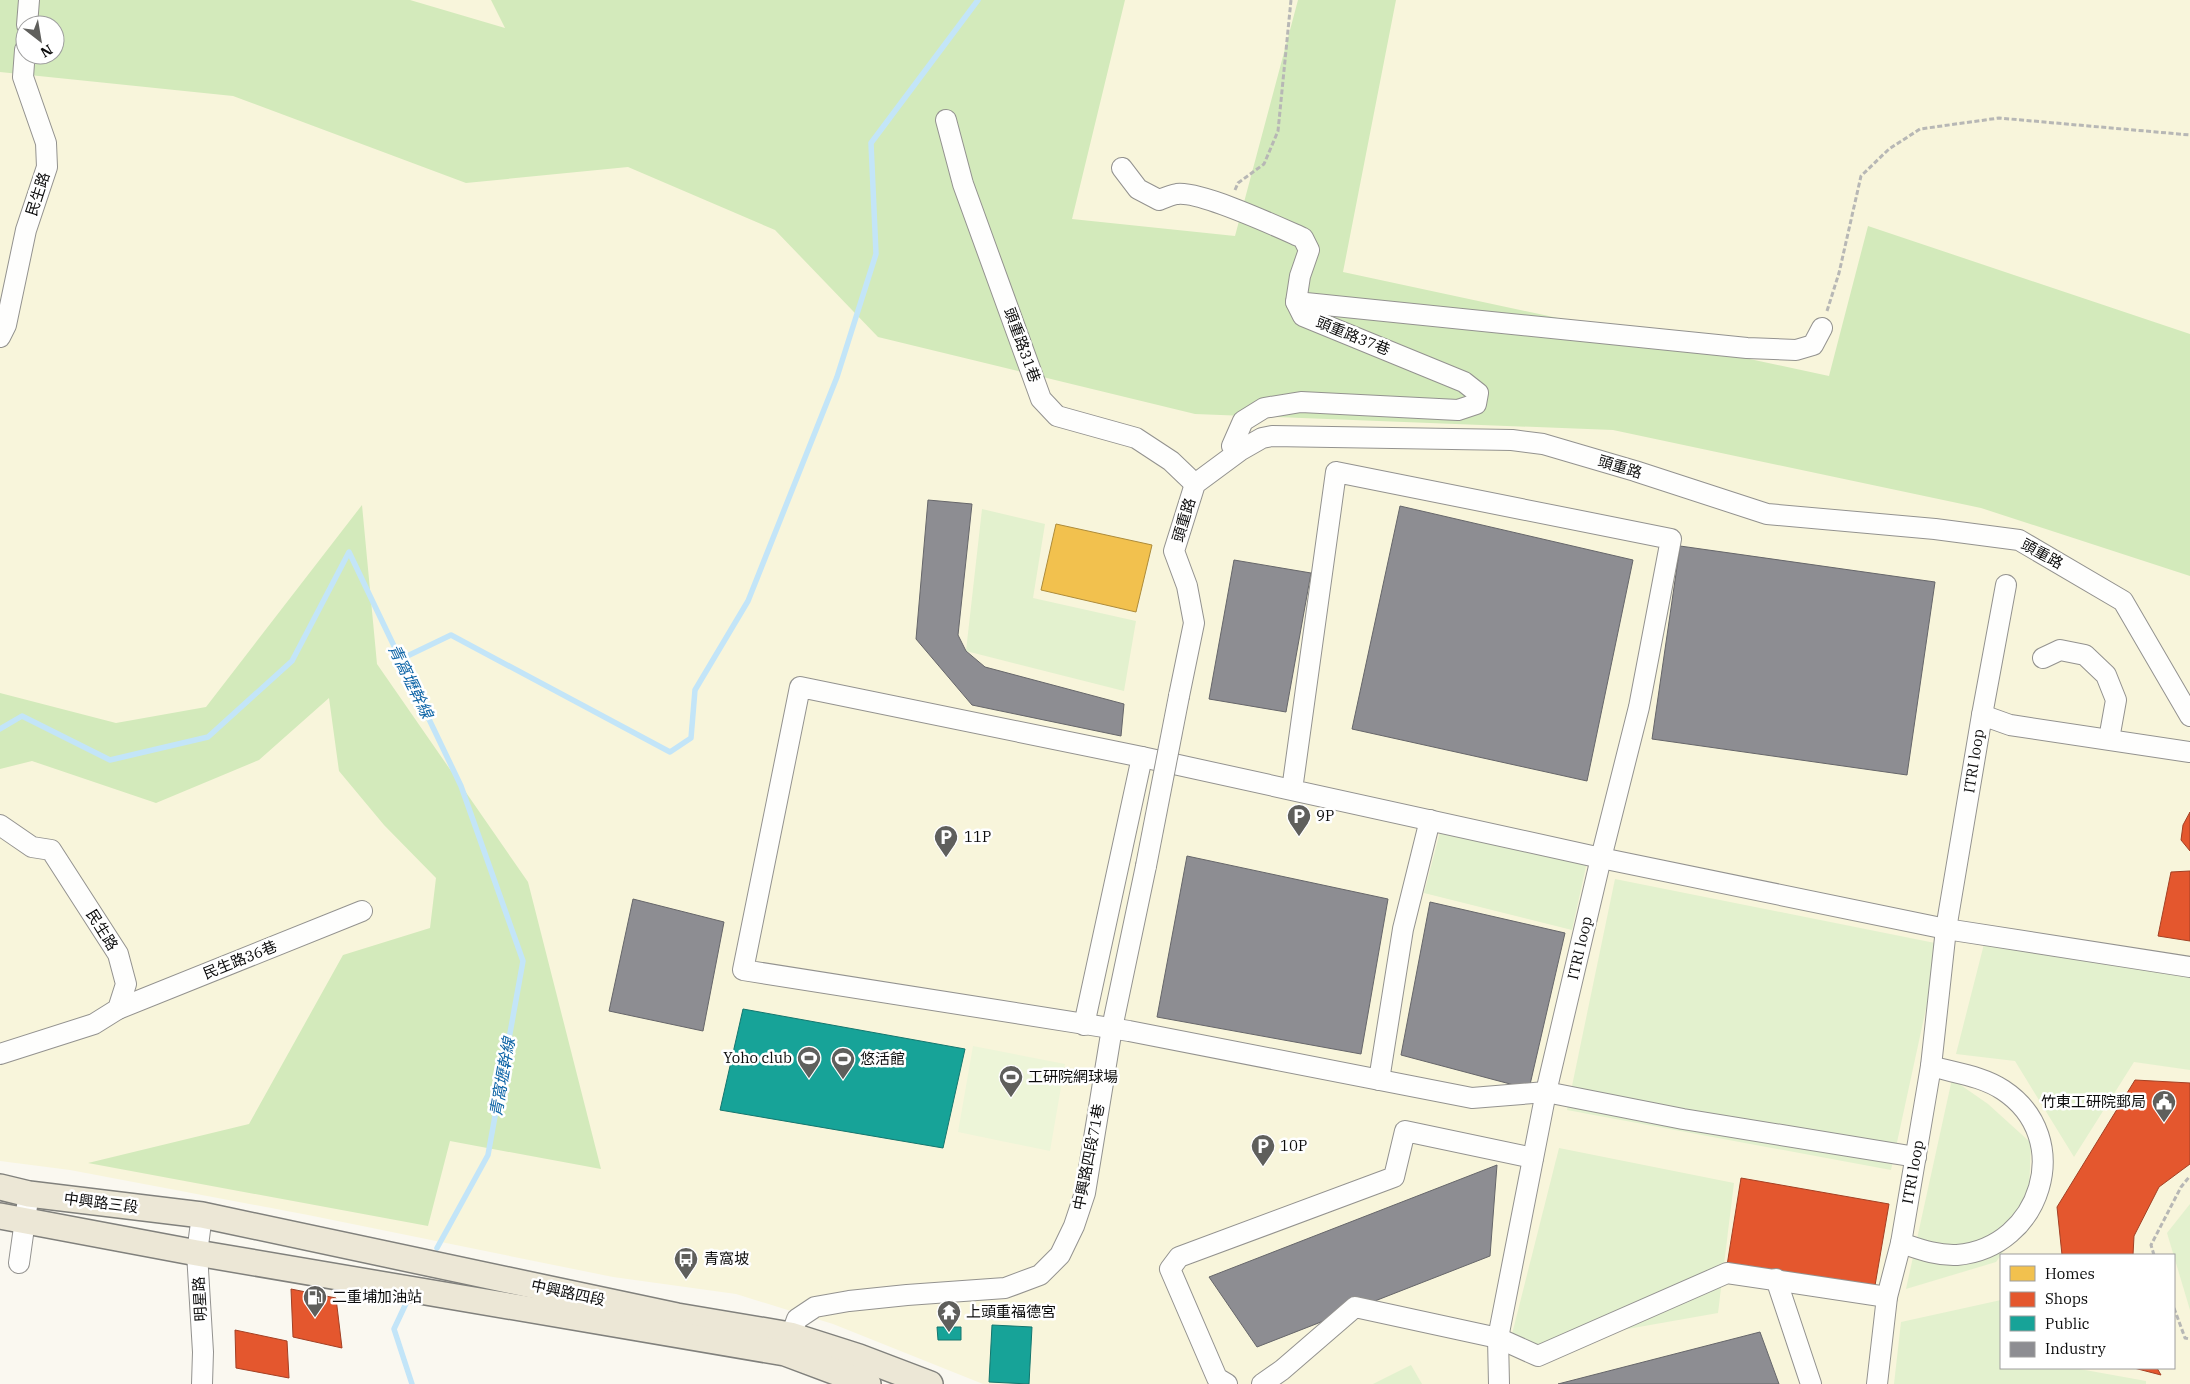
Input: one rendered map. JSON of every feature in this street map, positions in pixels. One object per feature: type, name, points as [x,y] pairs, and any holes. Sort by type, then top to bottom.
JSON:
[{"type":"main road","name":"中興路三段","points":[[0,1187],[29,1194],[202,1215]]},
{"type":"main road","name":"中興路四段","points":[[202,1215],[677,1316],[788,1344],[868,1384]]},
{"type":"main road","name":"中興路三段","points":[[12,1218],[197,1253]]},
{"type":"main road","name":"中興路四段","points":[[197,1253],[788,1344],[859,1357],[930,1384]]},
{"type":"street","points":[[27,15],[28,0]]},
{"type":"street","name":"民生路","points":[[0,337],[6,325],[26,230],[47,167],[46,143],[23,77],[24,65]]},
{"type":"street","name":"頭重路31巷","points":[[946,120],[962,184],[1041,399],[1057,416],[1136,438],[1171,461],[1195,484]]},
{"type":"street","points":[[1122,168],[1138,189],[1159,200],[1178,194],[1196,197],[1228,207],[1303,238],[1309,250],[1300,276],[1296,302],[1747,348],[1796,350],[1813,346],[1822,328]]},
{"type":"street","name":"頭重路37巷","points":[[1232,446],[1243,421],[1264,408],[1301,402],[1458,410],[1476,404],[1478,393],[1464,382],[1303,316],[1296,302]]},
{"type":"street","name":"頭重路","points":[[1146,866],[1194,624],[1186,586],[1174,551],[1195,484],[1241,450],[1262,438],[1272,436],[1512,440],[1552,447],[1767,514],[1935,529],[2019,540],[2123,601],[2190,716]]},
{"type":"street","name":"ITRI loop","points":[[1292,790],[1336,472],[1671,539],[1639,707],[1546,1092],[1498,1338],[1500,1384]]},
{"type":"street","points":[[1982,714],[2006,585]]},
{"type":"street","points":[[2043,658],[2060,650],[2085,656],[2106,675],[2116,700],[2109,739]]},
{"type":"street","points":[[1916,1157],[1683,1119],[1546,1092],[1472,1098],[1112,1028],[743,970],[800,687],[1292,790],[1601,858],[1946,929],[2190,967]]},
{"type":"street","name":"ITRI loop","points":[[1876,1384],[1887,1297],[1901,1243],[1931,1066],[1946,929],[1982,714],[2010,725],[2190,752]]},
{"type":"street","points":[[1084,1025],[1142,758]]},
{"type":"street","points":[[1379,1080],[1403,929],[1430,820]]},
{"type":"street","name":"民生路","points":[[0,825],[32,847],[51,850],[118,954],[126,984],[118,1009]]},
{"type":"street","name":"中興路四段71巷","points":[[788,1344],[797,1319],[815,1307],[859,1300],[1005,1288],[1040,1275],[1060,1255],[1074,1226],[1085,1193],[1112,1028],[1146,866]]},
{"type":"street","name":"民生路36巷","points":[[118,1009],[362,911]]},
{"type":"street","points":[[0,1054],[94,1024],[118,1009]]},
{"type":"street","points":[[1901,1243],[1940,1254],[1955,1255],[1984,1249],[2010,1234],[2020,1224],[2033,1205],[2041,1185],[2042,1154],[2039,1139],[2034,1125],[2016,1100],[1991,1083],[1931,1066]]},
{"type":"street","points":[[1227,1384],[1217,1378],[1170,1269],[1179,1257],[1394,1177],[1405,1131],[1533,1158]]},
{"type":"street","points":[[19,1263],[12,1218],[29,1194]]},
{"type":"street","name":"明星路","points":[[202,1215],[197,1253],[203,1352],[202,1384]]},
{"type":"street","points":[[1262,1384],[1282,1370],[1354,1307],[1498,1338],[1538,1356],[1727,1273],[1887,1297]]},
{"type":"street","points":[[1776,1279],[1811,1384]]},
{"type":"path","points":[[1228,207],[1238,183],[1264,164],[1278,131],[1291,0]]},
{"type":"path","points":[[1822,328],[1838,273],[1861,176],[1889,149],[1920,129],[1999,118],[2190,136]]},
{"type":"path","points":[[2154,1254],[2151,1245],[2181,1186],[2190,1176]]},
{"type":"path","points":[[2175,1311],[2185,1338],[2190,1339]]},
{"type":"shaded area","points":[[0,0],[2190,0],[2190,1384],[983,1384],[833,1324],[736,1294],[613,1277],[308,1215],[70,1170],[0,1161]]},
{"type":"green space","points":[[0,0],[410,0],[505,28],[491,0],[1125,0],[1072,219],[1235,236],[1298,0],[1396,0],[1343,272],[1829,376],[1868,226],[2190,334],[2190,576],[1981,508],[1613,430],[1195,414],[878,337],[775,230],[628,167],[466,183],[233,96],[0,72]]},
{"type":"green space","points":[[362,505],[377,664],[528,882],[601,1169],[450,1141],[428,1226],[88,1163],[249,1124],[343,955],[430,928],[436,878],[384,825],[339,771],[329,698],[259,760],[156,803],[32,761],[0,769],[0,693],[116,723],[206,707]]},
{"type":"green space","points":[[982,509],[1045,524],[1033,598],[1136,621],[1124,691],[966,651]]},
{"type":"green space","points":[[1440,832],[1587,862],[1572,930],[1424,893]]},
{"type":"green space","points":[[1615,879],[1940,944],[1891,1170],[1567,1110]]},
{"type":"green space","points":[[1984,944],[2190,974],[2190,1070],[2134,1062],[2074,1157],[2015,1061],[1956,1054]]},
{"type":"green space","name":"工研院網球場","points":[[973,1046],[1065,1064],[1050,1151],[958,1132]]},
{"type":"green space","points":[[1952,1079],[1988,1104],[2031,1143],[2028,1215],[1996,1262],[1906,1289]]},
{"type":"green space","points":[[1559,1148],[1734,1183],[1718,1313],[1508,1350]]},
{"type":"green space","points":[[2190,1204],[2190,1310],[2175,1254],[2173,1254],[2167,1233]]},
{"type":"green space","points":[[2000,1300],[2000,1369],[2080,1369],[2146,1381],[2146,1384],[1894,1384],[1901,1322]]},
{"type":"green space","points":[[1411,1365],[1422,1384],[1373,1384]]},
{"type":"building: Homes","points":[[1056,524],[1152,545],[1136,612],[1041,590]]},
{"type":"building: Shops","points":[[2190,812],[2190,851],[2181,840],[2183,825]]},
{"type":"building: Shops","points":[[2190,871],[2190,941],[2158,936],[2171,872]]},
{"type":"building: Shops","points":[[2135,1080],[2190,1083],[2190,1164],[2159,1187],[2134,1236],[2133,1254],[2062,1254],[2057,1207]]},
{"type":"building: Shops","points":[[1741,1178],[1889,1204],[1872,1303],[1725,1278]]},
{"type":"building: Shops","name":"二重埔加油站","points":[[291,1289],[336,1298],[342,1348],[293,1337]]},
{"type":"building: Shops","points":[[235,1330],[287,1341],[289,1378],[236,1368]]},
{"type":"building: Shops","points":[[2138,1369],[2158,1369],[2161,1375]]},
{"type":"building: Public","name":"悠活館","points":[[743,1009],[965,1049],[943,1148],[720,1110]]},
{"type":"building: Public","points":[[992,1325],[1032,1327],[1029,1384],[989,1382]]},
{"type":"building: Public","name":"上頭重福德宮","points":[[937,1327],[961,1327],[961,1340],[938,1340]]},
{"type":"building: Industry","points":[[928,500],[972,504],[958,635],[966,651],[985,667],[1124,704],[1121,736],[972,705],[916,639]]},
{"type":"building: Industry","points":[[1400,506],[1633,560],[1587,781],[1352,729]]},
{"type":"building: Industry","points":[[1680,546],[1935,582],[1907,775],[1652,739]]},
{"type":"building: Industry","points":[[1234,560],[1311,573],[1286,712],[1209,699]]},
{"type":"building: Industry","points":[[1187,856],[1388,899],[1361,1054],[1157,1017]]},
{"type":"building: Industry","points":[[633,899],[724,922],[703,1031],[609,1011]]},
{"type":"building: Industry","points":[[1430,902],[1565,933],[1529,1089],[1401,1055]]},
{"type":"building: Industry","points":[[1497,1165],[1490,1256],[1257,1347],[1209,1277]]},
{"type":"building: Industry","points":[[1760,1332],[1779,1384],[1558,1384]]},
{"type":"waterway","points":[[399,660],[451,635],[670,752],[691,738],[695,690],[748,601],[837,377],[876,254],[871,143],[978,0]]},
{"type":"waterway","name":"青窩壢幹線","points":[[0,729],[22,716],[110,760],[208,737],[292,661],[349,552],[461,786],[523,961],[488,1155],[437,1248]]},
{"type":"waterway","name":"青窩壢幹線","points":[[409,1297],[394,1329],[412,1384]]},
{"type":"place","name":"9P","points":[[1299,837]]},
{"type":"place","name":"11P","points":[[946,858]]},
{"type":"place","name":"Yoho club","points":[[809,1079]]},
{"type":"place","name":"悠活館","points":[[843,1080]]},
{"type":"place","name":"工研院網球場","points":[[1011,1098]]},
{"type":"place","name":"竹東工研院郵局","points":[[2164,1123]]},
{"type":"place","name":"10P","points":[[1263,1167]]},
{"type":"place","name":"青窩坡","points":[[686,1280]]},
{"type":"place","name":"二重埔加油站","points":[[315,1318]]},
{"type":"place","name":"上頭重福德宮","points":[[949,1333]]}]
